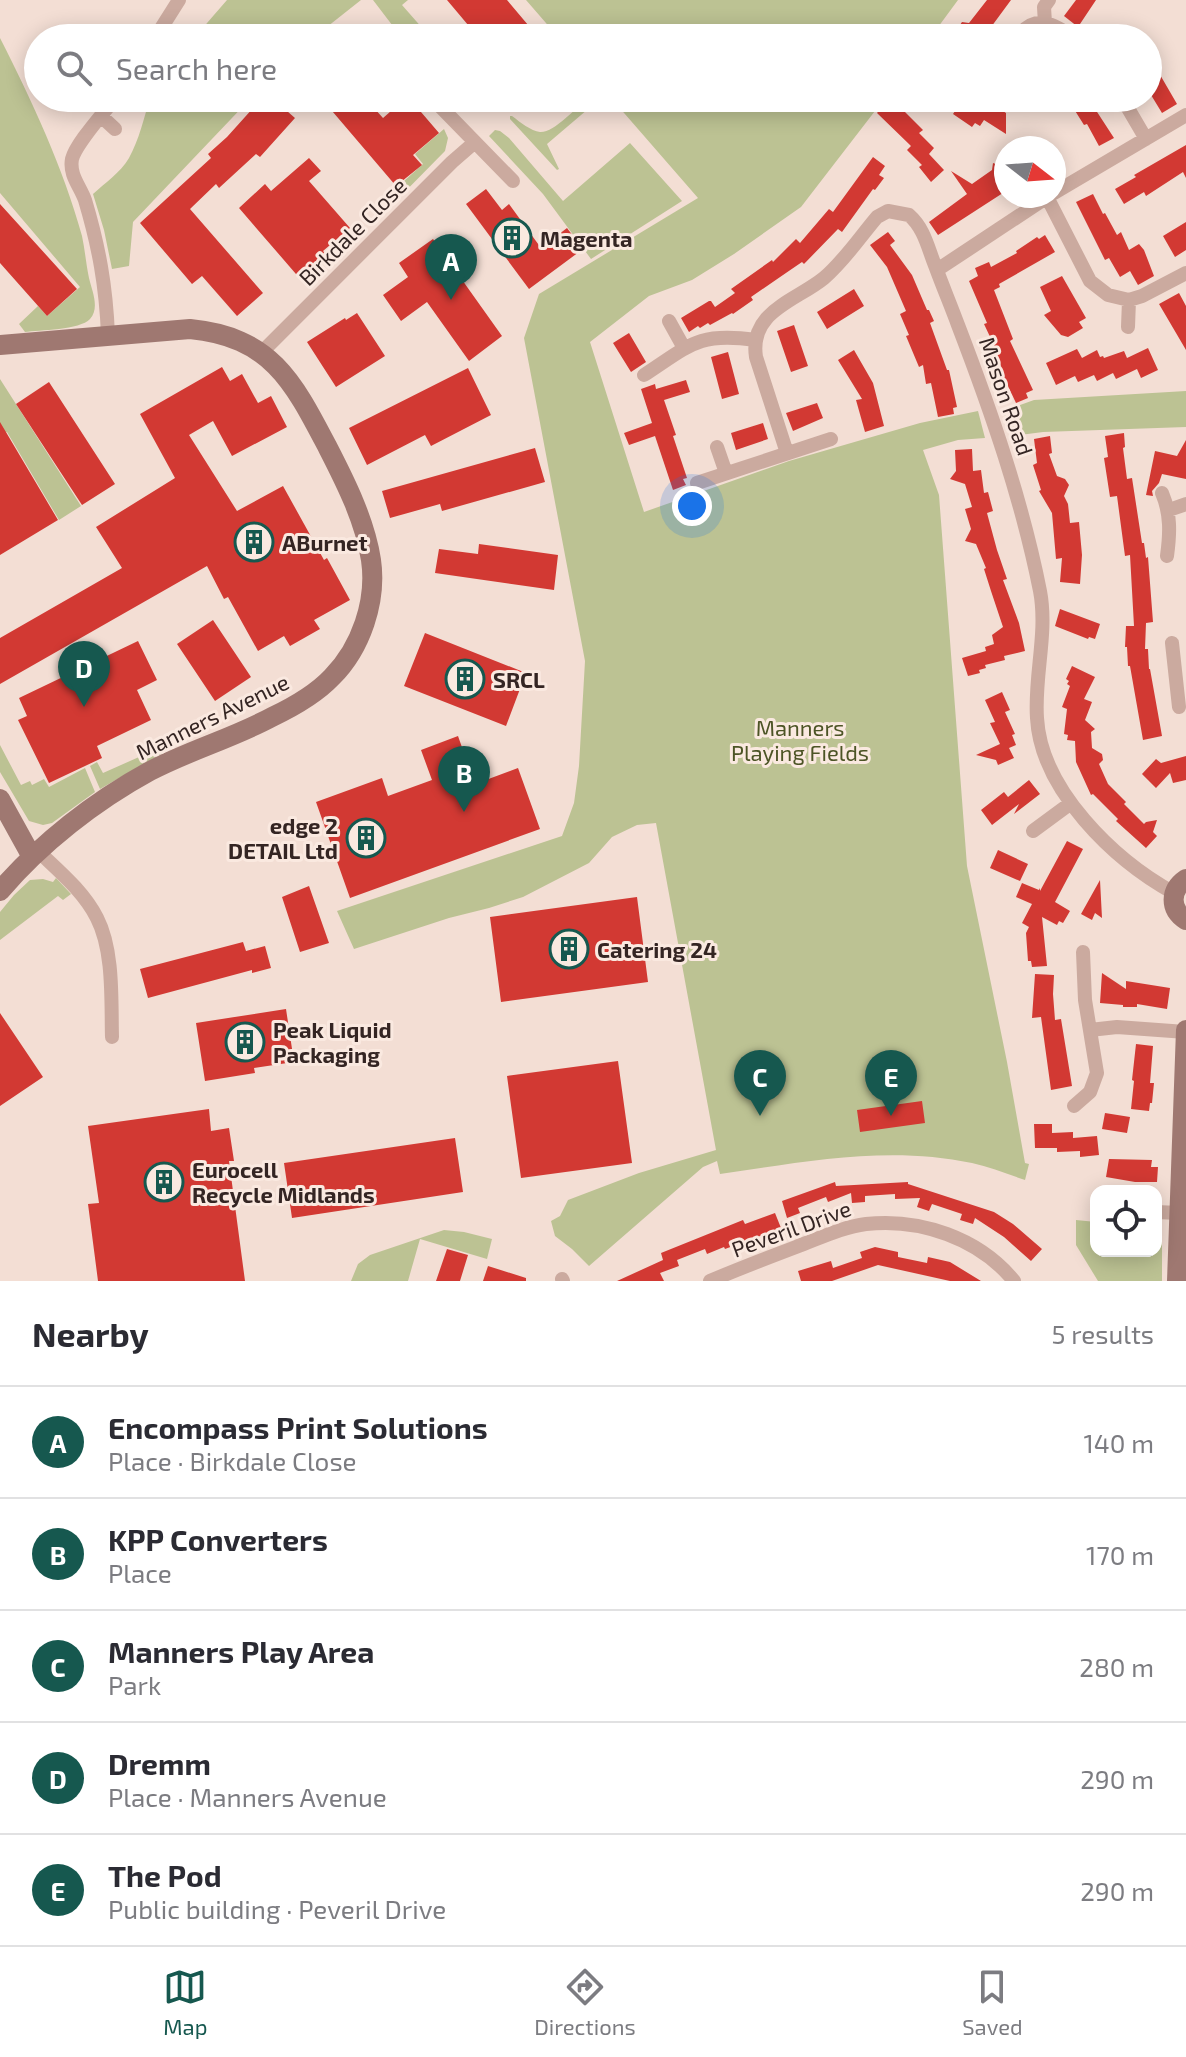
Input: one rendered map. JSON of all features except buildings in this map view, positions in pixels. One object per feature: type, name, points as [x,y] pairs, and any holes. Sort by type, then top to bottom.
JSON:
[{"type":"street","points":[[164,24],[179,0]]},
{"type":"street","points":[[1038,24],[1045,23],[1044,7],[1049,0]]},
{"type":"street","points":[[104,112],[75,150],[71,163],[100,254],[108,335]]},
{"type":"street","points":[[446,112],[513,181]]},
{"type":"street","points":[[1130,112],[1146,139]]},
{"type":"street","points":[[1066,186],[1186,115]]},
{"type":"street","points":[[101,116],[115,129]]},
{"type":"street","name":"Birkdale Close","points":[[261,353],[475,142]]},
{"type":"street","points":[[937,270],[1030,208]]},
{"type":"street","points":[[1056,208],[1090,281],[1108,295],[1129,300],[1159,289],[1186,273]]},
{"type":"street","name":"Mason Road","points":[[755,340],[760,327],[774,310],[823,279],[882,213],[903,212],[914,218],[923,231],[989,408],[1021,513],[1041,595],[1037,719],[1046,762],[1071,803],[1125,862],[1149,880],[1180,886]]},
{"type":"street","points":[[1128,327],[1129,300]]},
{"type":"street","points":[[669,321],[684,348]]},
{"type":"street","name":"Manners Avenue","points":[[0,345],[190,329],[233,337],[261,353],[276,365],[302,399],[348,488],[368,544],[371,563],[368,613],[354,647],[331,679],[294,706],[269,719],[149,771],[83,815],[0,891]]},
{"type":"street","points":[[644,375],[684,348],[709,338],[755,340],[756,357],[787,453]]},
{"type":"street","points":[[697,483],[831,439]]},
{"type":"street","points":[[717,447],[726,473]]},
{"type":"street","points":[[1162,493],[1169,510],[1167,556]]},
{"type":"street","points":[[1169,510],[1186,504]]},
{"type":"street","points":[[1172,643],[1180,662],[1179,707]]},
{"type":"street","points":[[0,799],[36,855],[68,880],[97,917],[109,956],[112,1037]]},
{"type":"street","points":[[1034,833],[1071,803]]},
{"type":"street","points":[[1180,886],[1173,902],[1175,911],[1186,920]]},
{"type":"street","points":[[1074,1106],[1090,1092],[1097,1073],[1085,1000],[1083,952]]},
{"type":"street","points":[[1090,1030],[1117,1027],[1186,1031],[1177,1281]]},
{"type":"street","points":[[1162,1212],[1179,1213]]},
{"type":"street","name":"Peveril Drive","points":[[710,1281],[863,1224],[909,1225],[943,1232],[975,1247],[996,1262],[1014,1281]]},
{"type":"green space","points":[[227,0],[361,0],[331,24],[206,24]]},
{"type":"green space","points":[[373,0],[408,0],[402,5],[419,24],[391,24]]},
{"type":"green space","points":[[526,0],[958,0],[940,24],[547,24]]},
{"type":"green space","points":[[0,38],[24,86],[24,112],[36,112],[66,185],[82,236],[95,305],[93,315],[85,323],[25,332],[19,324],[38,306],[47,316],[80,287],[0,193]]},
{"type":"green space","points":[[146,112],[238,112],[133,222],[129,266],[112,269],[93,194],[129,158]]},
{"type":"green space","points":[[572,112],[585,112],[547,144],[557,170],[510,116],[540,132]]},
{"type":"green space","name":"Manners Playing Fields","points":[[623,112],[874,112],[801,207],[692,280],[649,296],[590,342],[644,512],[789,461],[920,423],[978,411],[985,438],[958,440],[923,450],[939,495],[967,866],[1025,1163],[1029,1164],[1025,1180],[972,1163],[909,1155],[846,1157],[720,1174],[717,1161],[703,1167],[589,1266],[555,1236],[551,1221],[560,1216],[568,1200],[639,1173],[716,1150],[656,823],[637,825],[612,837],[589,863],[523,897],[354,949],[337,911],[562,836],[574,803],[579,766],[585,661],[524,338],[539,294],[698,198]]},
{"type":"green space","points":[[444,129],[448,138],[445,151],[386,211],[384,209],[394,199],[387,190],[391,187],[394,190],[423,164],[415,154]]},
{"type":"green space","points":[[495,130],[509,138],[563,201],[630,143],[682,201],[591,259],[543,194],[489,136]]},
{"type":"green space","points":[[0,379],[81,506],[59,520],[7,432],[0,435]]},
{"type":"green space","points":[[1186,391],[1186,427],[1012,436],[1003,411],[1034,400]]},
{"type":"green space","points":[[0,745],[21,785],[30,781],[32,785],[44,779],[49,787],[85,768],[95,792],[52,823],[43,825],[29,821],[0,772]]},
{"type":"green space","points":[[166,745],[166,751],[100,789],[90,766],[97,762],[103,773]]},
{"type":"green space","points":[[56,878],[71,894],[63,900],[58,896],[0,940],[0,912],[14,895],[30,880],[53,882]]},
{"type":"green space","points":[[1076,1220],[1090,1221],[1090,1257],[1162,1257],[1162,1281],[1098,1281],[1076,1245]]},
{"type":"green space","points":[[444,1230],[492,1239],[487,1259],[420,1239],[408,1281],[351,1281],[358,1264],[370,1255]]},
{"type":"place","name":"Magenta","points":[[512,238]]},
{"type":"place","name":"Encompass Print Solutions","points":[[451,300]]},
{"type":"place","name":"ABurnet","points":[[254,542]]},
{"type":"place","name":"SRCL","points":[[465,679]]},
{"type":"place","name":"Dremm","points":[[84,707]]},
{"type":"place","name":"KPP Converters","points":[[464,812]]},
{"type":"place","name":"edge 2 DETAIL Ltd","points":[[366,838]]},
{"type":"place","name":"Catering 24","points":[[569,949]]},
{"type":"place","name":"Peak Liquid Packaging","points":[[245,1042]]},
{"type":"place","name":"Manners Play Area","points":[[760,1116]]},
{"type":"place","name":"The Pod","points":[[891,1116]]},
{"type":"place","name":"Eurocell Recycle Midlands","points":[[164,1182]]}]
